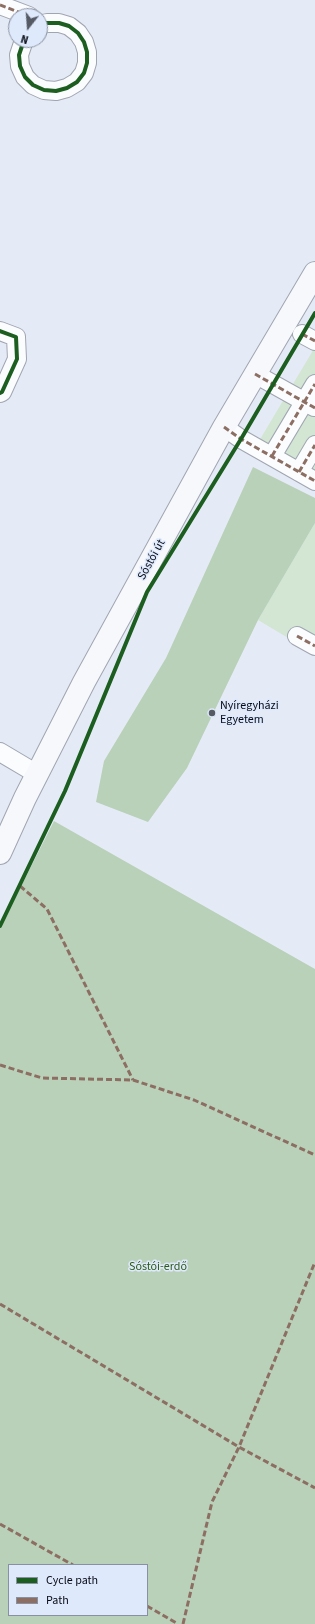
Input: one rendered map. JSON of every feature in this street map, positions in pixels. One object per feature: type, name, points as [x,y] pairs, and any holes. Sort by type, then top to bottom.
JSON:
[{"type":"main road","name":"Sóstói út","points":[[0,853],[37,774],[84,682],[224,427],[315,273]]},
{"type":"street","points":[[21,48],[19,55],[20,66],[25,77],[33,85],[44,90],[56,92],[77,82],[84,73],[87,63],[87,52],[84,42],[78,33],[69,26],[59,23],[48,23]]},
{"type":"street","points":[[0,332],[16,337],[17,359],[2,392],[0,393]]},
{"type":"street","points":[[256,374],[310,404]]},
{"type":"street","points":[[272,456],[310,404],[315,384]]},
{"type":"street","points":[[224,427],[315,481]]},
{"type":"street","points":[[299,472],[315,445]]},
{"type":"street","points":[[297,636],[315,646]]},
{"type":"street","points":[[0,752],[37,774]]},
{"type":"green space","points":[[315,347],[315,480],[256,446]]},
{"type":"green space","points":[[253,467],[315,498],[315,523],[258,620],[187,768],[148,822],[96,802],[104,761],[166,658]]},
{"type":"green space","points":[[315,523],[315,654],[258,620]]},
{"type":"green space","name":"Sóstói-erdő","points":[[54,821],[315,969],[315,1624],[0,1624],[0,928]]},
{"type":"marked path","points":[[0,5],[8,8]]},
{"type":"marked path","points":[[302,334],[315,341]]},
{"type":"marked path","points":[[255,374],[315,408]]},
{"type":"marked path","points":[[272,456],[315,384]]},
{"type":"marked path","points":[[224,427],[241,439],[315,481]]},
{"type":"marked path","points":[[299,472],[315,445]]},
{"type":"marked path","points":[[297,636],[315,646]]},
{"type":"marked path","points":[[20,886],[47,909],[133,1080]]},
{"type":"marked path","points":[[0,1065],[42,1078],[133,1080],[194,1100],[315,1155]]},
{"type":"marked path","points":[[183,1624],[212,1502],[239,1447],[315,1262]]},
{"type":"marked path","points":[[0,1304],[239,1447],[315,1488]]},
{"type":"marked path","points":[[0,1524],[71,1564]]},
{"type":"marked path","points":[[148,1607],[178,1624]]},
{"type":"cycle path","points":[[21,48],[19,55],[20,66],[25,77],[33,85],[44,90],[56,91],[67,88],[77,82],[84,73],[87,63],[87,52],[84,42],[78,33],[69,26],[59,23],[48,23]]},
{"type":"cycle path","points":[[0,926],[65,791],[147,592],[241,439],[315,313]]},
{"type":"cycle path","points":[[0,331],[16,337],[17,359],[2,392],[0,393]]},
{"type":"place","name":"Nyíregyházi Egyetem","points":[[212,713]]}]
